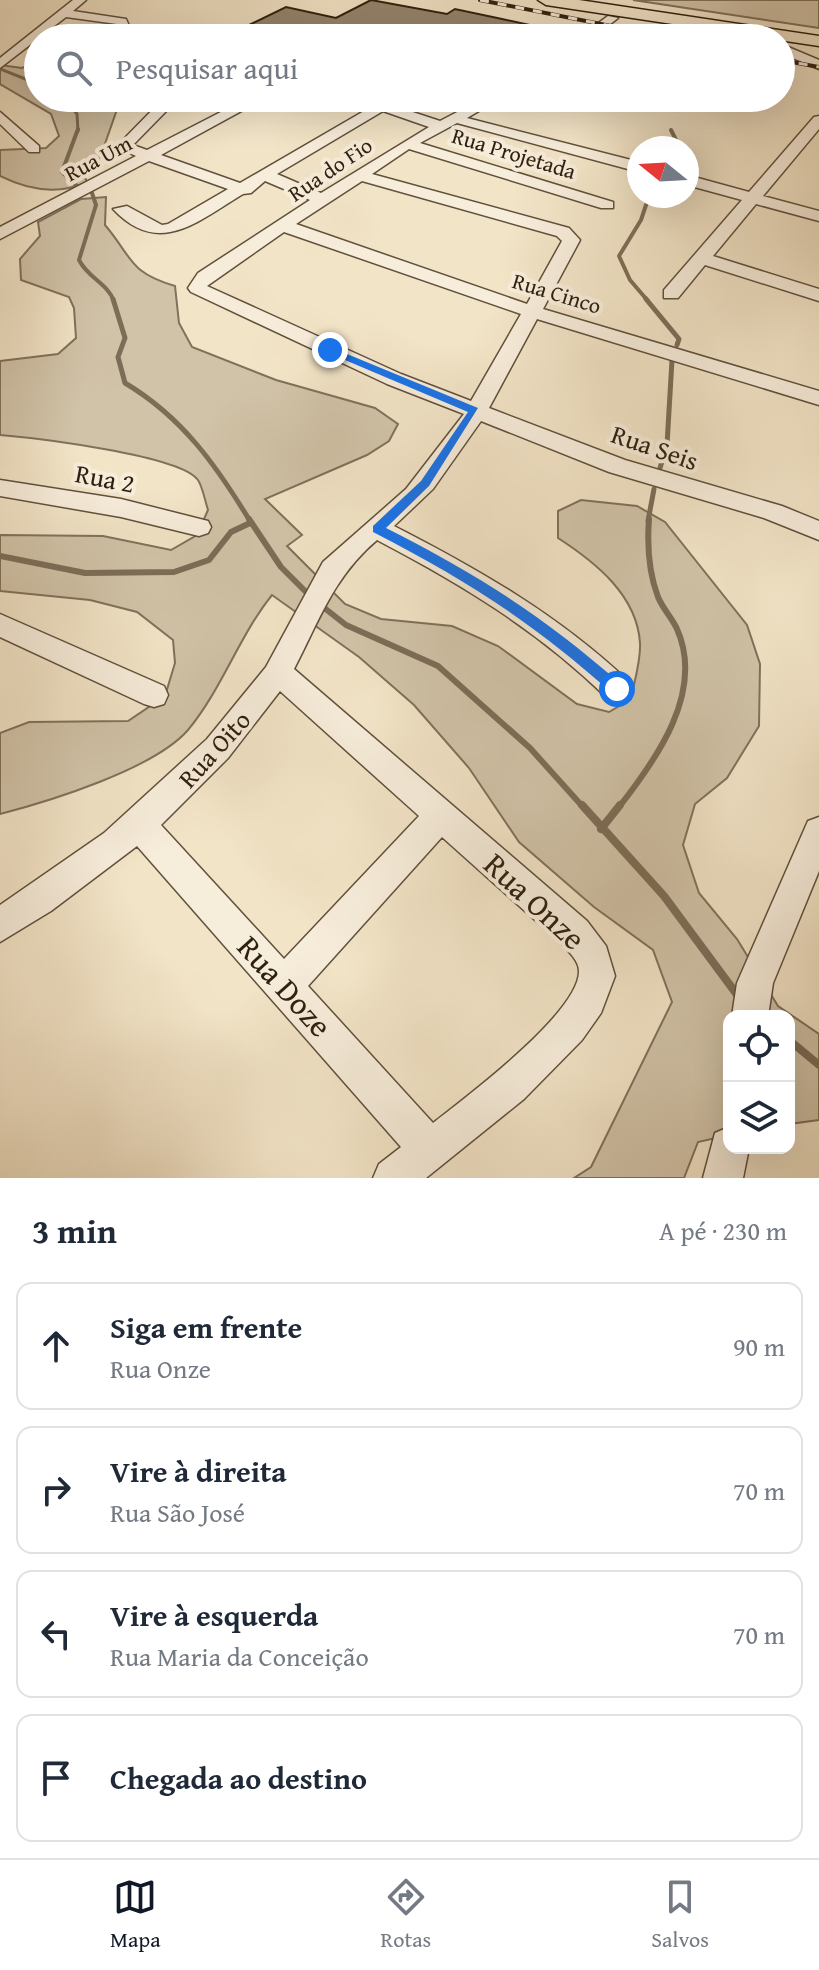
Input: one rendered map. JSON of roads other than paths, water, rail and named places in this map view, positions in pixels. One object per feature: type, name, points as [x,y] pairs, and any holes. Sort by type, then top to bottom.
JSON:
[{"type":"highway","points":[[546,0],[706,24]]},
{"type":"highway","points":[[521,2],[646,24]]},
{"type":"highway","points":[[795,37],[819,41]]},
{"type":"highway","points":[[795,50],[819,53]]},
{"type":"street","points":[[52,24],[80,0]]},
{"type":"street","points":[[64,13],[122,21],[123,24]]},
{"type":"street","points":[[604,24],[612,18]]},
{"type":"street","points":[[13,35],[24,35]]},
{"type":"street","points":[[0,64],[24,46]]},
{"type":"street","points":[[795,54],[819,65]]},
{"type":"street","points":[[795,67],[819,72]]},
{"type":"street","points":[[157,112],[123,144],[125,149],[245,190]]},
{"type":"street","name":"Rua Um","points":[[0,234],[232,112]]},
{"type":"street","points":[[121,209],[150,226],[167,230],[245,190],[373,112]]},
{"type":"street","points":[[397,112],[438,125]]},
{"type":"street","name":"Rua do Fio","points":[[196,285],[407,144],[438,125],[469,112]]},
{"type":"street","points":[[0,116],[34,149]]},
{"type":"street","points":[[456,119],[627,164]]},
{"type":"street","points":[[671,294],[819,120]]},
{"type":"street","name":"Rua Projetada","points":[[407,144],[607,205]]},
{"type":"street","points":[[797,147],[819,152]]},
{"type":"street","name":"Rua Oito","points":[[0,925],[61,886],[139,824],[190,781],[232,735],[278,672],[312,598],[345,553],[378,529],[425,483],[475,411],[571,240],[563,232],[359,175]]},
{"type":"street","points":[[267,176],[324,200]]},
{"type":"street","points":[[699,183],[819,216]]},
{"type":"street","name":"Rua Cinco","points":[[284,226],[530,311],[819,398]]},
{"type":"street","points":[[702,258],[819,295]]},
{"type":"street","name":"Rua Seis","points":[[196,285],[201,291],[394,379],[475,411],[617,466],[773,512],[819,531]]},
{"type":"street","name":"Rua 2","points":[[0,488],[121,508],[199,527]]},
{"type":"street","points":[[378,529],[459,571],[508,601],[555,634],[617,689]]},
{"type":"street","points":[[3,631],[154,695]]},
{"type":"street","name":"Rua Onze","points":[[278,672],[575,933],[591,952],[598,973],[591,997],[561,1035],[522,1075],[393,1178]]},
{"type":"street","points":[[284,985],[441,815]]},
{"type":"street","name":"Rua Doze","points":[[139,824],[430,1149]]},
{"type":"street","points":[[753,1000],[819,832]]},
{"type":"waterway","points":[[0,69],[24,78]]},
{"type":"waterway","points":[[75,112],[78,129]]},
{"type":"waterway","points":[[78,129],[62,172],[78,187]]},
{"type":"waterway","points":[[671,130],[674,136]]},
{"type":"waterway","points":[[92,193],[96,205],[79,260],[113,299]]},
{"type":"waterway","points":[[645,208],[619,256],[630,280],[648,301]]},
{"type":"waterway","points":[[113,299],[125,338],[118,357],[125,383],[181,427],[211,462],[250,521]]},
{"type":"waterway","points":[[646,299],[679,339],[677,345]]},
{"type":"waterway","points":[[660,468],[667,445],[672,360]]},
{"type":"waterway","points":[[648,521],[654,489]]},
{"type":"waterway","points":[[249,519],[281,567],[310,596]]},
{"type":"waterway","points":[[619,807],[661,747],[681,701],[685,677],[684,653],[677,629],[655,588],[649,549],[649,519]]},
{"type":"waterway","points":[[0,556],[85,573],[174,572],[209,560],[231,532],[250,523]]},
{"type":"waterway","points":[[318,603],[346,625],[438,666],[530,748],[583,807]]},
{"type":"waterway","points":[[582,805],[602,827]]},
{"type":"waterway","points":[[602,827],[620,805]]},
{"type":"waterway","points":[[602,827],[664,896],[741,1000]]},
{"type":"waterway","points":[[795,1045],[819,1065]]},
{"type":"railway","points":[[480,0],[601,24]]},
{"type":"railway","points":[[795,63],[819,67]]}]
